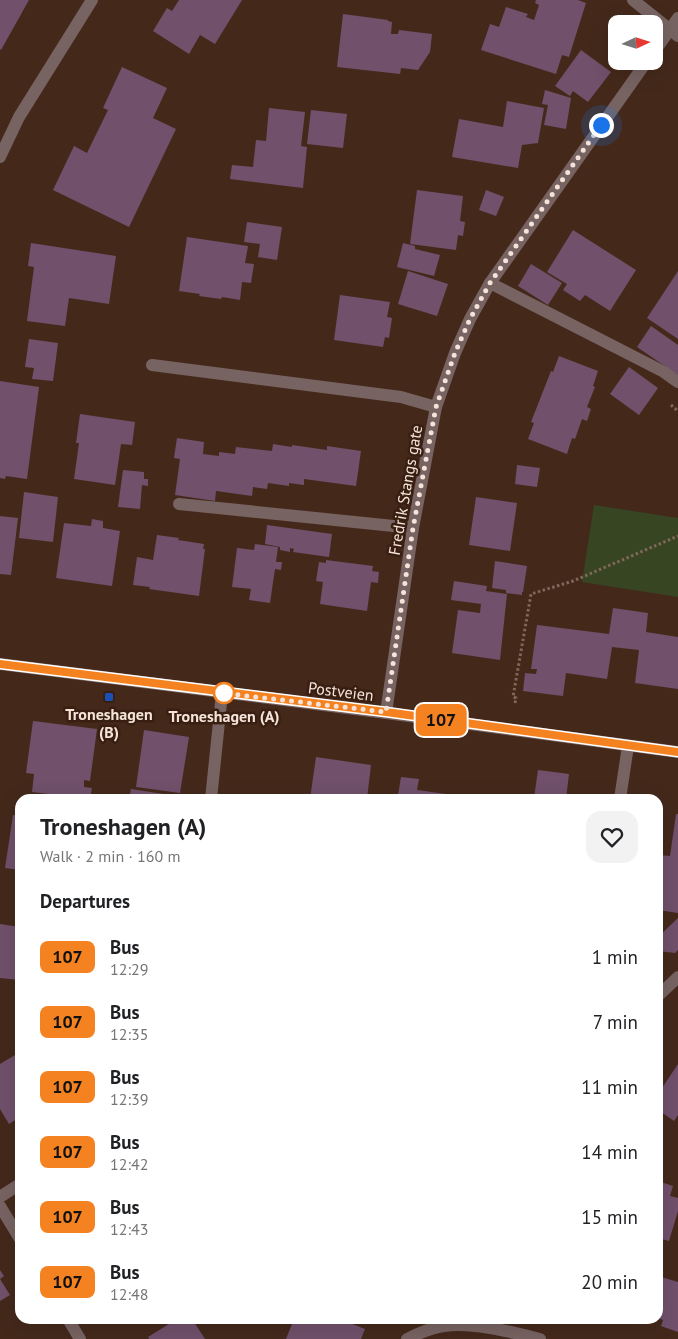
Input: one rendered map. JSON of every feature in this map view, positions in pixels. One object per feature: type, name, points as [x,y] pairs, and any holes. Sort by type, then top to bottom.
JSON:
[{"type":"street","points":[[0,157],[19,117],[92,0]]},
{"type":"street","points":[[633,0],[674,32]]},
{"type":"street","points":[[663,43],[674,32],[678,18]]},
{"type":"street","name":"Fredrik Stangs gate","points":[[386,712],[413,528],[436,407],[455,353],[470,319],[490,283],[641,70]]},
{"type":"street","points":[[490,283],[664,372],[678,382]]},
{"type":"street","points":[[152,365],[401,397],[436,407]]},
{"type":"street","points":[[179,504],[413,528]]},
{"type":"street","name":"Postveien","points":[[0,664],[386,712],[678,752]]},
{"type":"street","points":[[212,794],[222,693]]},
{"type":"street","points":[[621,794],[628,746]]},
{"type":"street","points":[[663,992],[677,979]]},
{"type":"street","points":[[0,1197],[15,1187]]},
{"type":"street","points":[[0,1206],[15,1231]]},
{"type":"street","points":[[71,1324],[80,1339]]},
{"type":"street","points":[[407,1339],[420,1332],[444,1326],[499,1329],[540,1339]]},
{"type":"path","points":[[514,703],[516,698],[513,697],[531,594],[573,581],[678,536]]},
{"type":"green space","points":[[594,505],[678,518],[678,597],[582,582]]},
{"type":"building","points":[[0,0],[29,0],[1,50],[0,49]]},
{"type":"building","points":[[179,0],[242,0],[215,44],[200,35],[189,54],[153,31],[167,8],[172,11]]},
{"type":"building","points":[[536,0],[578,0],[586,3],[569,57],[562,55],[556,74],[481,50],[490,24],[499,27],[506,7],[528,14],[526,17],[534,20],[539,5],[535,3]]},
{"type":"building","points":[[343,14],[388,20],[392,22],[391,34],[398,34],[399,30],[432,34],[430,52],[418,70],[401,68],[400,74],[337,67]]},
{"type":"building","points":[[581,50],[611,72],[588,102],[573,91],[570,96],[555,86]]},
{"type":"building","points":[[122,67],[167,88],[153,118],[176,129],[129,227],[53,190],[74,146],[87,153],[108,110],[103,108]]},
{"type":"building","points":[[545,90],[571,98],[566,129],[544,125],[548,105],[542,104]]},
{"type":"building","points":[[507,101],[544,108],[538,143],[522,145],[518,168],[452,157],[459,119],[503,127]]},
{"type":"building","points":[[269,108],[305,112],[301,146],[307,147],[303,188],[230,179],[232,165],[253,167],[256,140],[266,141]]},
{"type":"building","points":[[311,110],[347,114],[343,148],[307,144]]},
{"type":"building","points":[[417,190],[463,196],[460,221],[465,222],[463,236],[458,235],[456,250],[410,244]]},
{"type":"building","points":[[486,190],[504,197],[496,216],[479,210]]},
{"type":"building","points":[[247,222],[282,227],[277,260],[258,257],[260,244],[244,242]]},
{"type":"building","points":[[573,230],[636,270],[610,311],[585,295],[580,301],[563,290],[567,284],[547,272]]},
{"type":"building","points":[[187,237],[248,246],[245,263],[254,264],[251,283],[242,282],[240,300],[199,296],[200,294],[179,291]]},
{"type":"building","points":[[31,243],[116,256],[109,304],[69,298],[65,326],[27,321],[34,267],[28,266]]},
{"type":"building","points":[[403,243],[415,246],[415,249],[440,255],[434,276],[397,267]]},
{"type":"building","points":[[531,264],[562,283],[548,305],[518,286]]},
{"type":"building","points":[[408,271],[448,284],[437,316],[398,304]]},
{"type":"building","points":[[678,271],[678,339],[647,318]]},
{"type":"building","points":[[340,295],[390,302],[387,317],[392,318],[389,338],[385,337],[383,347],[334,340]]},
{"type":"building","points":[[651,326],[678,345],[678,375],[637,347]]},
{"type":"building","points":[[29,339],[58,343],[53,381],[32,379],[34,368],[25,367]]},
{"type":"building","points":[[559,356],[598,371],[593,386],[595,387],[587,407],[591,409],[587,421],[582,419],[575,439],[572,438],[567,454],[528,439],[534,423],[531,422],[551,371],[553,372]]},
{"type":"building","points":[[629,367],[658,388],[639,415],[610,394]]},
{"type":"building","points":[[0,381],[39,387],[27,479],[6,476],[5,479],[0,478]]},
{"type":"building","points":[[80,414],[135,422],[132,445],[121,444],[115,485],[74,479],[79,443],[76,443]]},
{"type":"building","points":[[177,438],[204,442],[203,454],[219,456],[219,452],[235,454],[236,447],[272,451],[273,444],[327,450],[327,446],[361,451],[356,486],[304,479],[304,485],[289,483],[289,486],[268,483],[267,489],[253,487],[252,496],[216,491],[215,501],[175,495],[180,459],[174,458]]},
{"type":"building","points":[[517,465],[540,468],[537,487],[515,484]]},
{"type":"building","points":[[123,470],[144,472],[144,479],[148,479],[148,486],[142,485],[140,509],[118,507]]},
{"type":"building","points":[[24,492],[58,497],[53,542],[19,538]]},
{"type":"building","points":[[476,497],[517,503],[510,551],[469,545]]},
{"type":"building","points":[[0,516],[18,518],[11,575],[0,574]]},
{"type":"building","points":[[92,519],[103,521],[103,528],[120,531],[112,586],[56,578],[64,523],[91,526]]},
{"type":"building","points":[[267,525],[332,534],[329,557],[293,552],[294,549],[290,548],[290,552],[280,550],[280,547],[265,544]]},
{"type":"building","points":[[157,535],[204,544],[199,596],[133,585],[137,557],[153,560]]},
{"type":"building","points":[[255,544],[278,547],[276,562],[282,562],[281,570],[275,569],[270,603],[249,600],[251,589],[232,587],[237,548],[254,550]]},
{"type":"building","points":[[326,560],[373,566],[372,571],[379,572],[378,583],[371,582],[367,611],[320,604],[323,582],[316,581],[319,562],[326,563]]},
{"type":"building","points":[[495,561],[527,566],[522,595],[506,593],[506,590],[492,588]]},
{"type":"building","points":[[454,581],[487,586],[486,591],[507,594],[500,660],[452,653],[458,610],[480,613],[481,604],[451,600]]},
{"type":"building","points":[[613,608],[648,613],[646,632],[678,637],[678,689],[635,683],[639,650],[612,647],[607,679],[566,673],[563,696],[523,691],[525,673],[536,674],[537,669],[531,669],[537,625],[609,634]]},
{"type":"building","points":[[33,721],[97,729],[90,781],[84,780],[84,787],[92,788],[91,794],[32,792],[34,774],[26,773]]},
{"type":"building","points":[[144,730],[189,737],[180,793],[136,787]]},
{"type":"building","points":[[316,757],[371,765],[368,794],[311,794]]},
{"type":"building","points":[[538,770],[569,774],[567,794],[535,794]]},
{"type":"building","points":[[401,777],[419,779],[417,790],[446,794],[398,794]]},
{"type":"building","points":[[131,789],[164,794],[130,794]]},
{"type":"building","points":[[676,814],[678,814],[678,913],[663,911],[663,855],[670,856]]},
{"type":"building","points":[[13,815],[15,815],[15,869],[5,868]]},
{"type":"building","points":[[678,918],[678,950],[675,953],[663,952],[663,932]]},
{"type":"building","points":[[0,924],[15,926],[15,980],[0,978]]},
{"type":"building","points":[[15,1055],[15,1120],[9,1124],[0,1109],[0,1064]]},
{"type":"building","points":[[678,1064],[678,1115],[674,1121],[663,1113],[663,1086]]},
{"type":"building","points":[[663,1183],[673,1186],[670,1196],[678,1198],[678,1211],[669,1241],[663,1239]]},
{"type":"building","points":[[0,1270],[4,1276],[0,1279]]},
{"type":"building","points":[[663,1278],[678,1282],[678,1332],[661,1326],[663,1324]]},
{"type":"building","points":[[0,1279],[10,1295],[0,1301]]},
{"type":"building","points":[[169,1324],[195,1324],[205,1339],[149,1339],[148,1337]]},
{"type":"building","points":[[292,1324],[352,1324],[365,1329],[361,1339],[286,1339]]},
{"type":"bus line","name":"107","points":[[0,664],[386,712],[678,752]]},
{"type":"place","name":"Troneshagen (A)","points":[[224,693]]},
{"type":"place","name":"Troneshagen (B)","points":[[109,697]]},
{"type":"route","points":[[224,693],[222,693],[386,712],[413,528],[436,407],[455,353],[470,319],[490,283],[601,125]]}]
